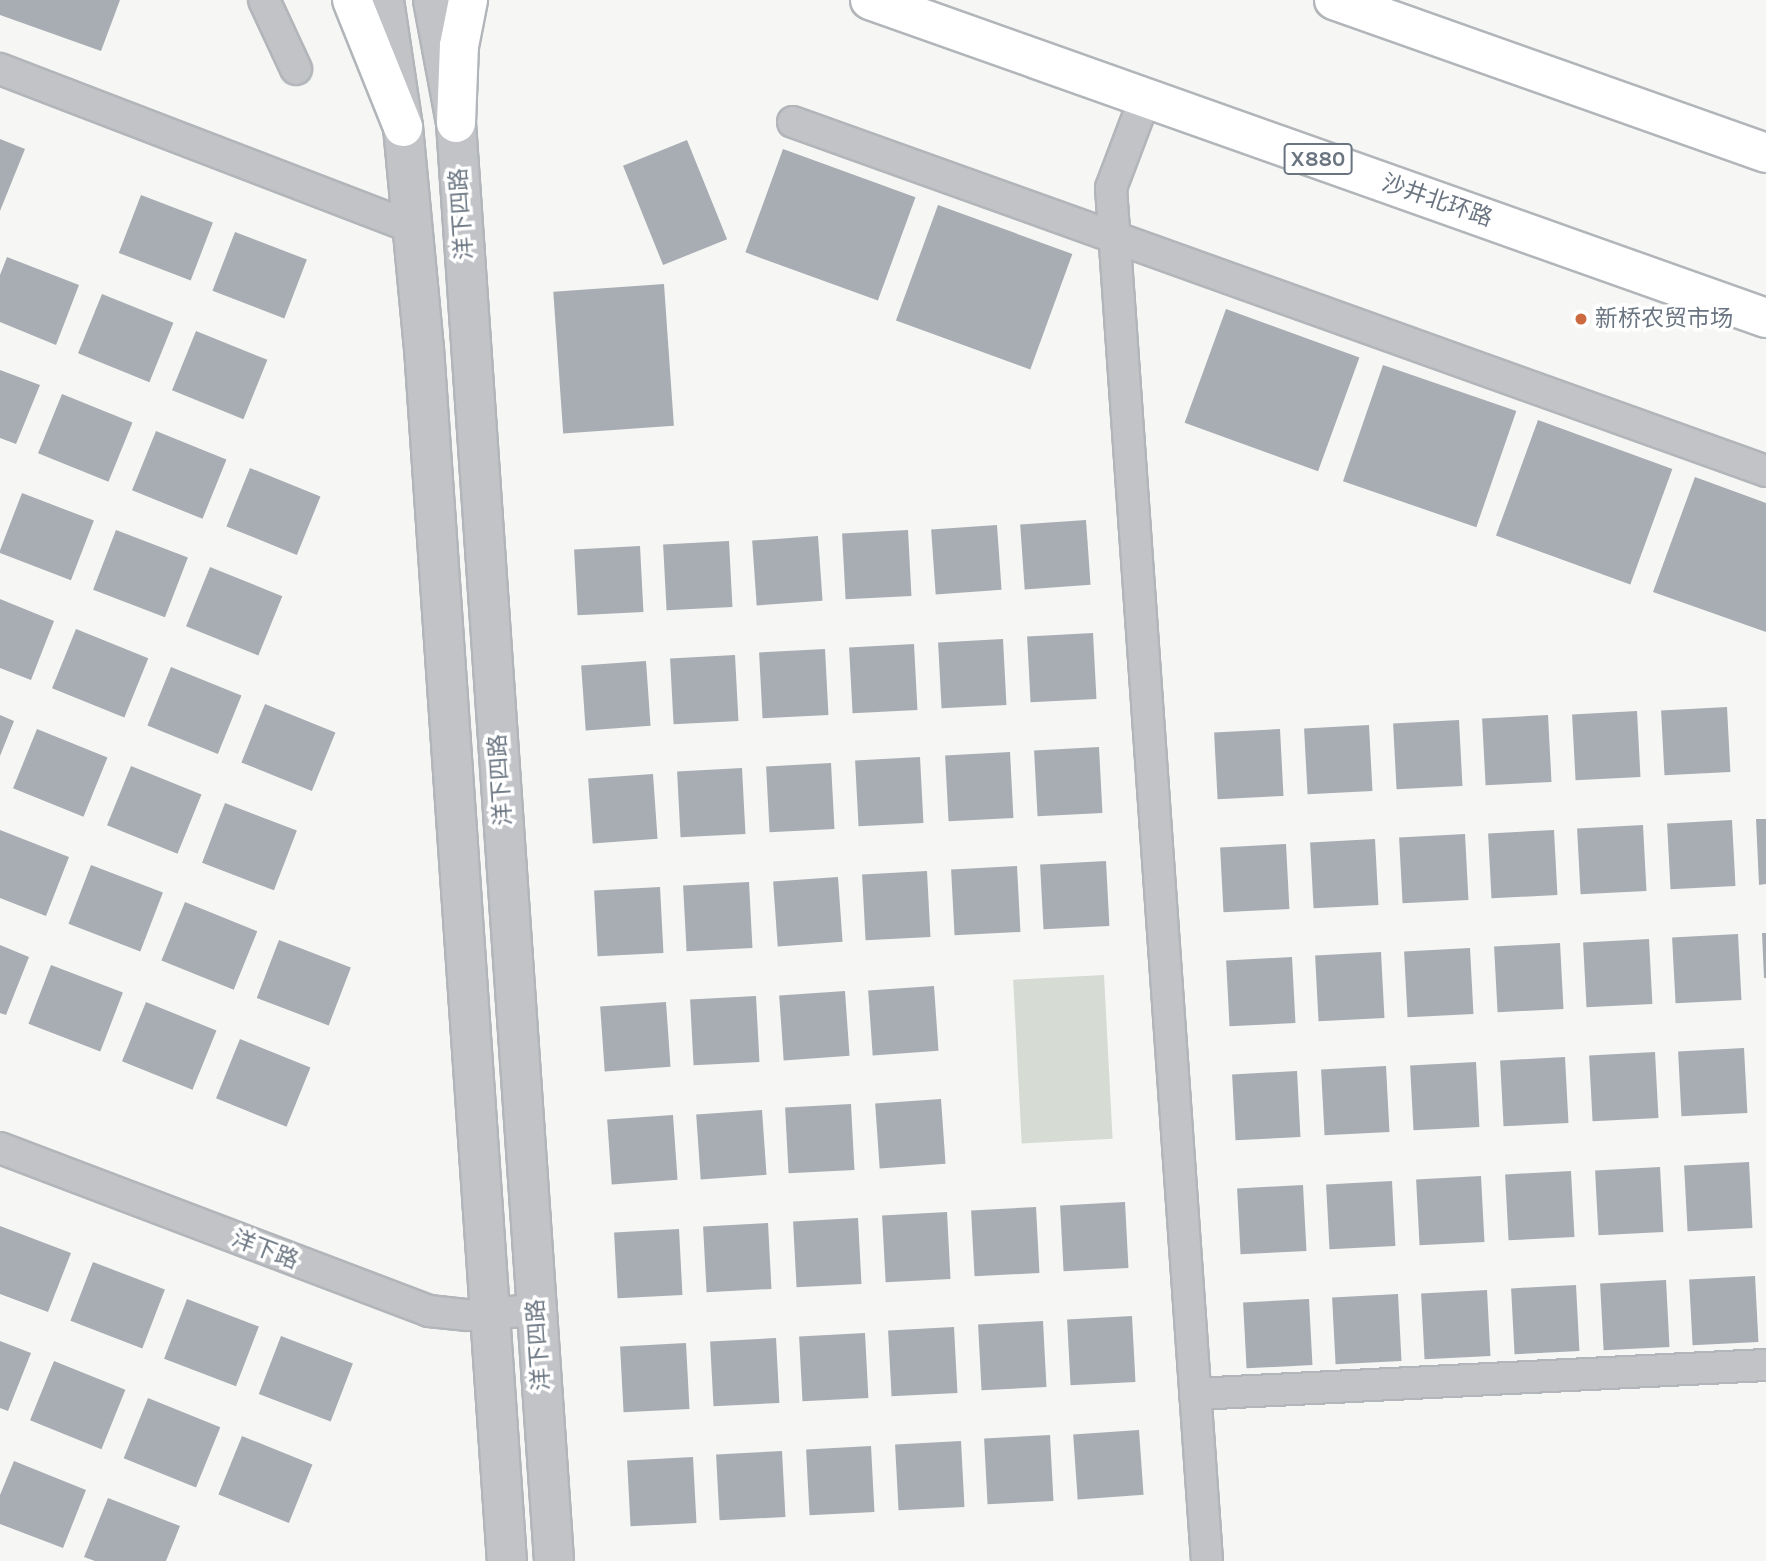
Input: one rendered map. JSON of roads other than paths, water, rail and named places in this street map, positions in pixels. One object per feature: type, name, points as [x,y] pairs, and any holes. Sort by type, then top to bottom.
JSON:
[{"type":"main road","points":[[352,0],[403,127]]},
{"type":"main road","points":[[456,123],[458,46],[468,0]]},
{"type":"main road","name":"沙井北环路","points":[[870,0],[1766,318]]},
{"type":"main road","points":[[1334,0],[1766,153]]},
{"type":"street","points":[[264,0],[296,69]]},
{"type":"street","name":"洋下四路","points":[[384,0],[403,127],[412,227],[507,1561]]},
{"type":"street","name":"洋下四路","points":[[433,0],[456,123],[555,1561]]},
{"type":"street","points":[[0,69],[412,227]]},
{"type":"street","points":[[1145,98],[1111,188],[1207,1561]]},
{"type":"street","points":[[793,122],[1766,471]]},
{"type":"street","name":"洋下路","points":[[0,1148],[398,1302],[429,1311],[490,1314],[537,1310]]},
{"type":"street","points":[[1195,1394],[1766,1365]]},
{"type":"place","name":"新桥农贸市场","points":[[1581,319]]}]
